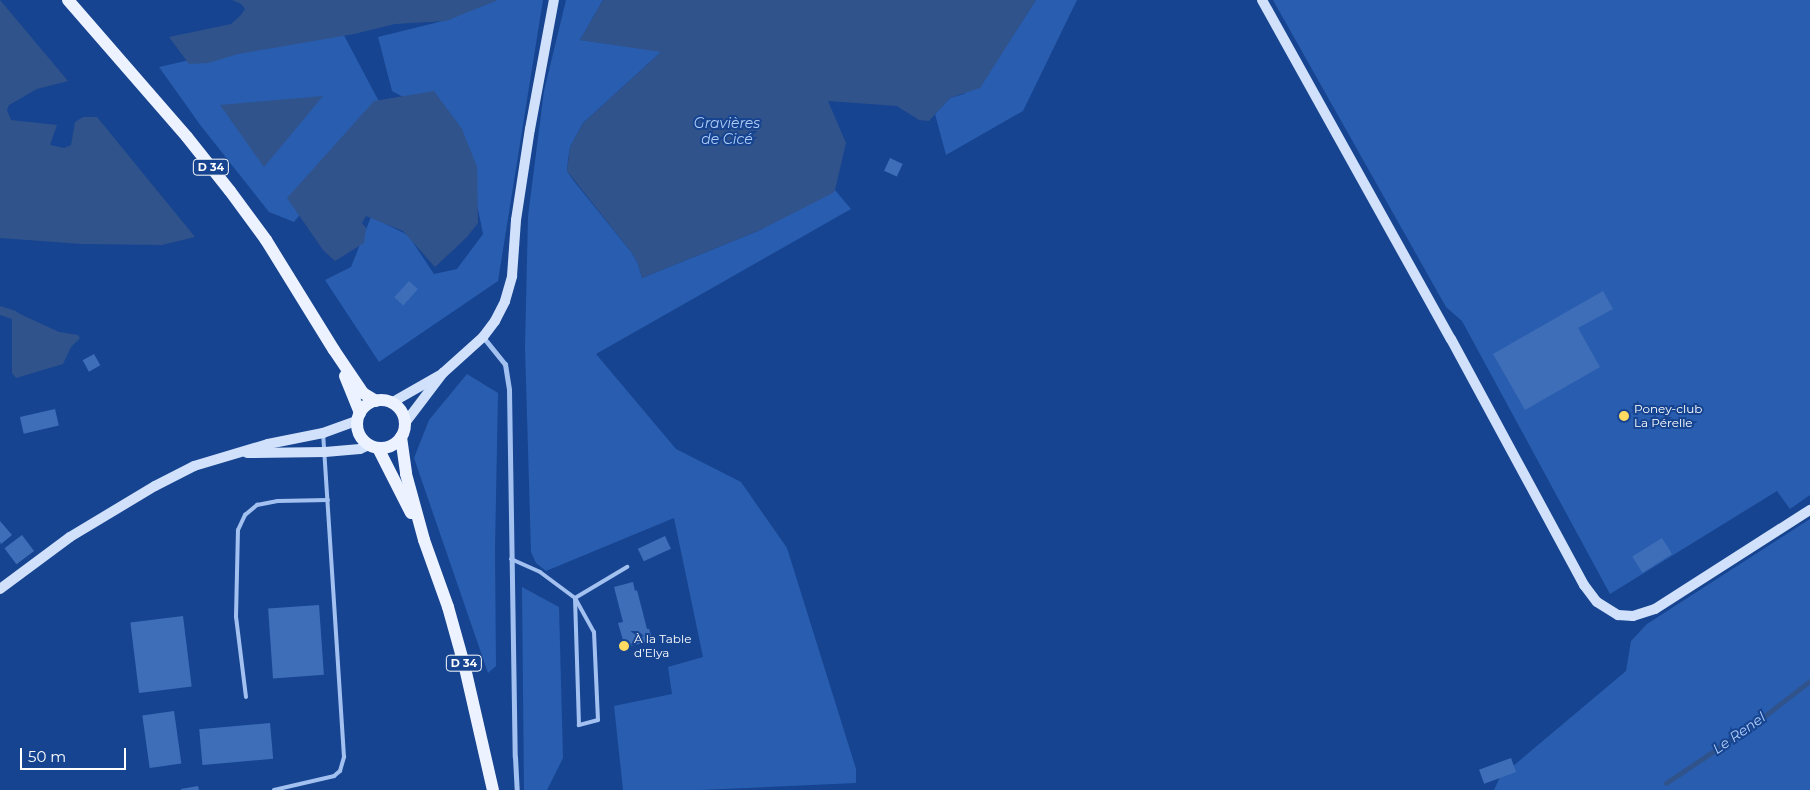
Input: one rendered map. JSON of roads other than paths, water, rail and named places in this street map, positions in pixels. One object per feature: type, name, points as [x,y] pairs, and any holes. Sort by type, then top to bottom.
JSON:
[{"type":"main road","name":"D 34","points":[[68,0],[187,137],[230,191],[266,240],[363,393],[376,401]]},
{"type":"main road","points":[[236,453],[324,452],[374,446],[391,446],[401,437],[405,423],[443,373],[482,337],[495,321],[505,301],[512,276],[516,220],[530,129],[554,0]]},
{"type":"main road","points":[[1262,0],[1451,339],[1584,585],[1598,602],[1618,614],[1633,616],[1655,609],[1810,510]]},
{"type":"main road","name":"D 34","points":[[334,350],[359,416]]},
{"type":"main road","points":[[391,403],[443,373]]},
{"type":"main road","points":[[0,589],[70,537],[109,512],[194,466],[236,453],[323,433],[359,416],[370,403],[376,401],[391,403],[401,411],[405,423]]},
{"type":"main road","points":[[359,416],[359,434],[374,446]]},
{"type":"main road","name":"D 34","points":[[401,437],[406,474],[424,540],[448,607],[465,668],[493,790]]},
{"type":"main road","name":"D 34","points":[[374,446],[424,540]]},
{"type":"street","points":[[482,337],[505,364],[510,390],[511,559],[515,757],[518,790]]},
{"type":"lane","points":[[274,790],[334,776],[340,771],[344,757],[323,433]]},
{"type":"lane","points":[[246,698],[236,617],[238,530],[245,515],[257,505],[278,501],[328,500]]},
{"type":"lane","points":[[511,559],[540,572],[575,598],[594,632],[598,720],[579,725],[575,598]]},
{"type":"lane","points":[[575,598],[627,567]]},
{"type":"water","points":[[0,0],[68,81],[37,89],[9,105],[7,110],[11,120],[57,125],[50,145],[64,148],[71,145],[75,122],[83,117],[97,117],[195,237],[162,245],[82,244],[0,238]]},
{"type":"water","points":[[232,0],[498,0],[446,21],[395,24],[354,34],[238,54],[208,63],[189,64],[169,37],[231,24],[245,9],[241,4]]},
{"type":"water","name":"Gravières de Cicé","points":[[603,0],[1036,0],[980,88],[950,98],[929,121],[919,120],[897,106],[828,101],[846,143],[833,193],[758,231],[642,278],[632,253],[567,171],[570,147],[583,123],[661,52],[580,40]]},
{"type":"water","points":[[434,91],[462,129],[477,167],[478,223],[467,237],[435,267],[403,231],[366,216],[362,223],[366,228],[364,243],[335,261],[323,250],[287,198],[374,101]]},
{"type":"water","points":[[323,96],[264,167],[220,105]]},
{"type":"water","points":[[0,306],[16,311],[59,332],[78,335],[80,338],[71,347],[63,364],[16,378],[12,373],[12,319],[0,315]]},
{"type":"waterway","name":"Le Renel","points":[[1666,783],[1753,725],[1810,681]]},
{"type":"place","name":"Poney-club La Pérelle","points":[[1624,416]]},
{"type":"place","name":"À la Table d’Elya","points":[[624,646]]}]
